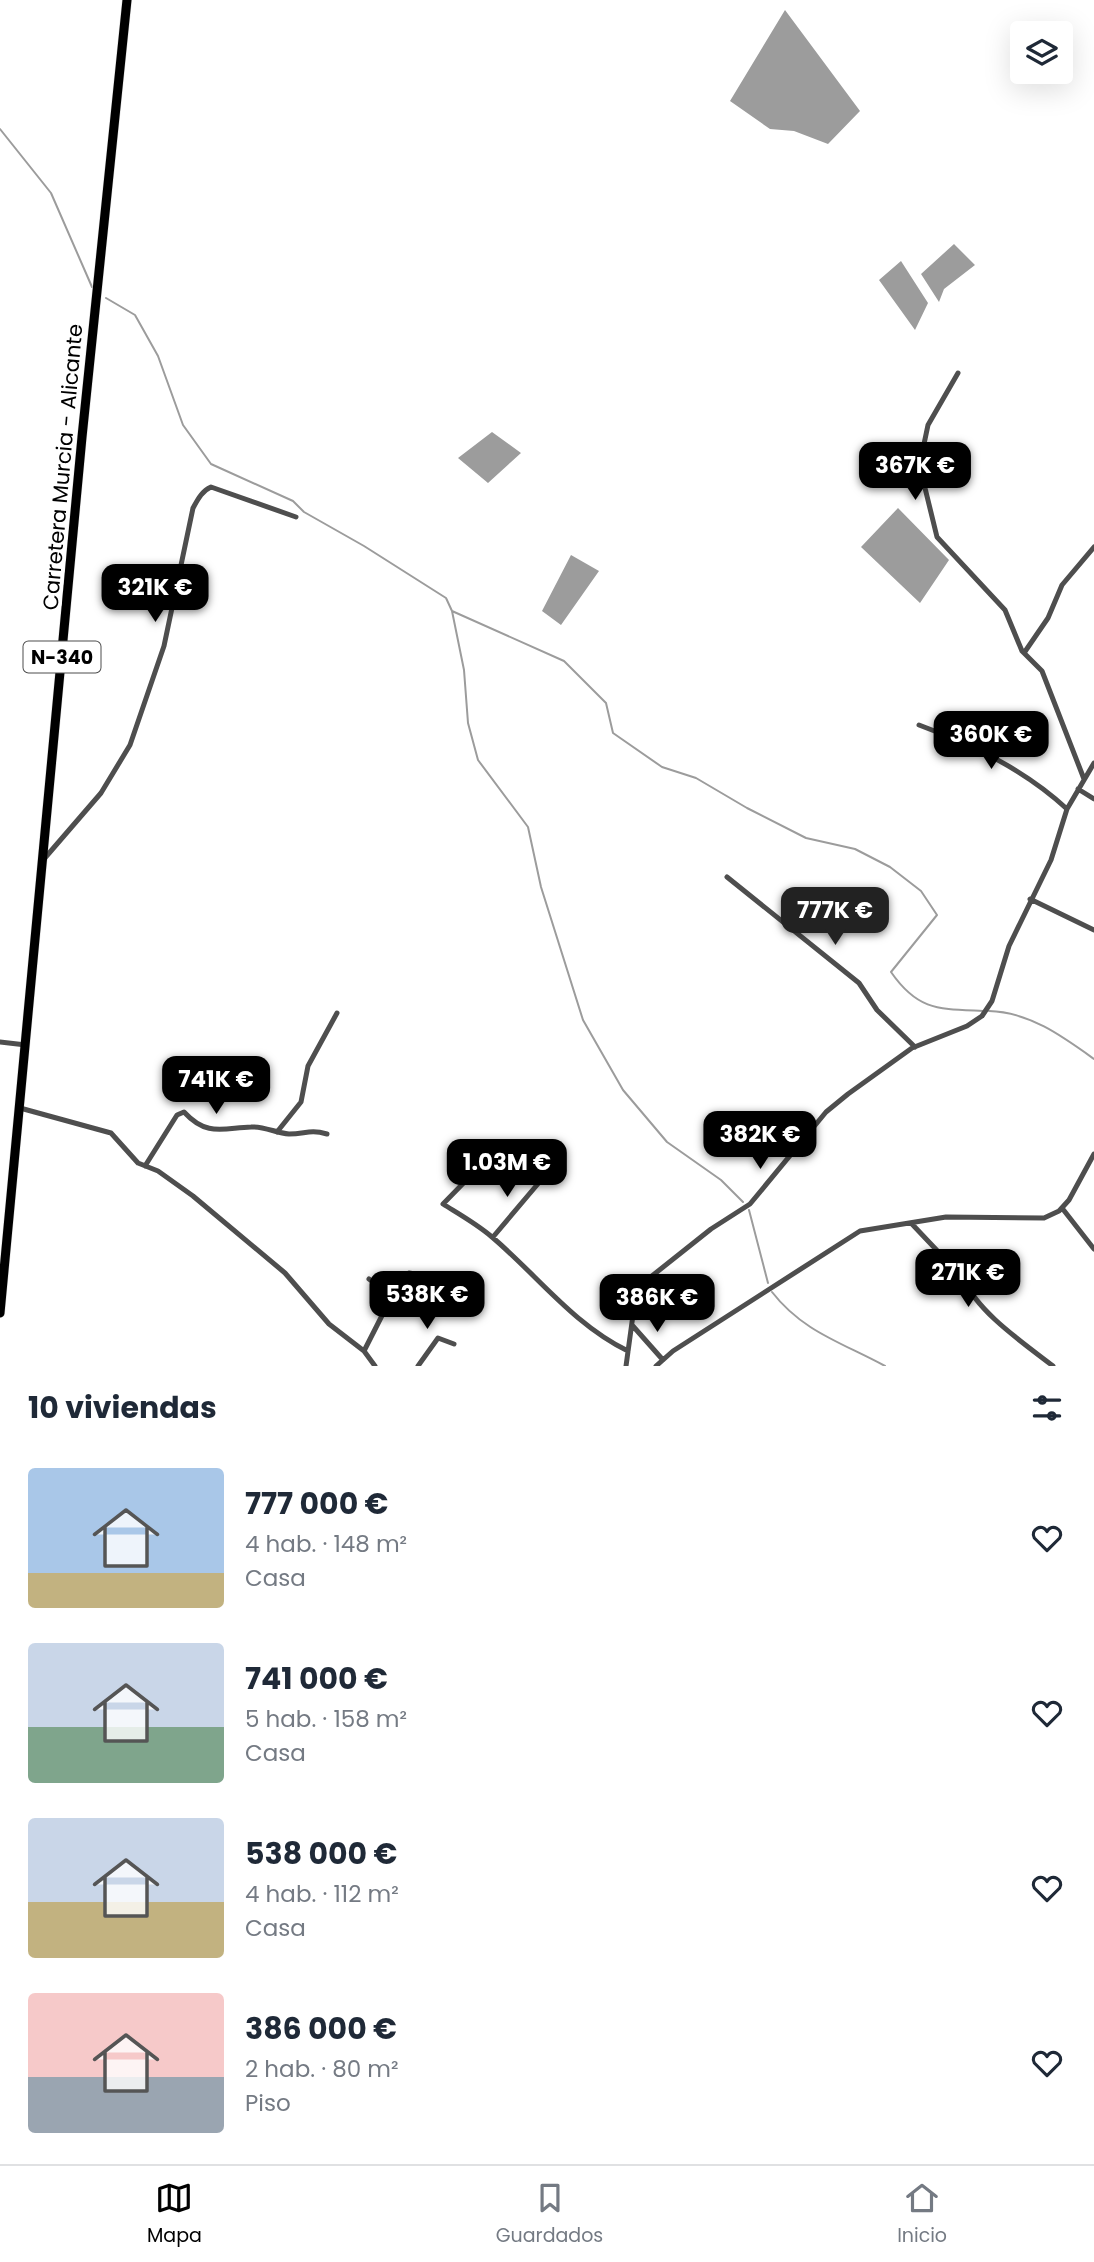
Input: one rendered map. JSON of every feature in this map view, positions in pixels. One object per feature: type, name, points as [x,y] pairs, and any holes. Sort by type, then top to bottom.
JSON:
[{"type":"highway","name":"Carretera Murcia - Alicante","points":[[0,1314],[3,1252],[20,1108],[82,437],[127,0]]},
{"type":"street","points":[[958,373],[928,425],[913,472],[925,488],[937,537],[1005,610],[1024,653],[1042,671],[1084,779]]},
{"type":"street","points":[[44,859],[101,793],[130,745],[164,646],[193,508],[198,499],[211,487],[296,517]]},
{"type":"street","points":[[1024,653],[1048,618],[1062,585],[1094,547]]},
{"type":"street","points":[[919,725],[1006,765],[1044,789],[1067,809]]},
{"type":"street","points":[[625,1366],[632,1325],[633,1292],[711,1229],[750,1204],[826,1112],[915,1047],[967,1026],[982,1016],[992,1001],[1009,946],[1051,860],[1067,809],[1094,763]]},
{"type":"street","points":[[1079,789],[1094,799]]},
{"type":"street","points":[[727,877],[859,983],[877,1010],[915,1047]]},
{"type":"street","points":[[1030,899],[1094,930]]},
{"type":"street","points":[[277,1132],[301,1102],[308,1066],[337,1013]]},
{"type":"street","points":[[0,1042],[26,1045]]},
{"type":"street","points":[[20,1108],[111,1133],[138,1163],[158,1171],[193,1196],[285,1273],[328,1324],[364,1351],[375,1366]]},
{"type":"street","points":[[145,1166],[177,1115],[184,1112],[191,1120],[219,1132],[254,1126],[289,1134],[311,1130],[327,1134]]},
{"type":"street","points":[[656,1366],[860,1231],[946,1217],[1044,1218],[1062,1208],[1082,1180],[1094,1154]]},
{"type":"street","points":[[484,1162],[443,1203],[493,1237],[576,1318],[601,1338],[628,1351]]},
{"type":"street","points":[[493,1237],[542,1179]]},
{"type":"street","points":[[1062,1208],[1094,1250]]},
{"type":"street","points":[[911,1223],[964,1279],[968,1289],[995,1319],[1053,1366]]},
{"type":"street","points":[[364,1351],[392,1296],[409,1273],[440,1278]]},
{"type":"street","points":[[369,1279],[392,1296]]},
{"type":"street","points":[[632,1325],[663,1360]]},
{"type":"street","points":[[418,1366],[438,1338],[454,1344]]},
{"type":"shaded area","points":[[785,10],[860,111],[828,144],[794,131],[770,129],[730,101]]},
{"type":"shaded area","points":[[954,244],[975,265],[944,289],[939,302],[921,274]]},
{"type":"shaded area","points":[[901,261],[928,303],[915,330],[879,280]]},
{"type":"shaded area","points":[[492,432],[521,453],[488,483],[458,458]]},
{"type":"shaded area","points":[[898,508],[949,560],[920,603],[861,547]]},
{"type":"shaded area","points":[[571,555],[599,571],[561,625],[542,611]]},
{"type":"waterway","points":[[0,129],[51,193],[92,287]]},
{"type":"waterway","points":[[106,298],[135,315],[158,356],[183,425],[211,464],[293,501],[304,512],[446,598],[452,611],[464,670],[468,723],[478,760],[528,827],[541,887],[583,1020],[623,1090],[667,1142],[721,1180],[743,1202]]},
{"type":"waterway","points":[[452,611],[564,661],[606,703],[613,733],[662,767],[696,778],[806,838],[855,849],[890,867],[921,891],[937,915],[891,972],[901,985],[920,1001],[954,1010],[983,1011]]},
{"type":"waterway","points":[[989,1011],[1004,1012],[1031,1021],[1057,1034],[1094,1059]]},
{"type":"waterway","points":[[749,1210],[768,1283]]},
{"type":"waterway","points":[[772,1292],[784,1306],[810,1327],[885,1366]]}]
